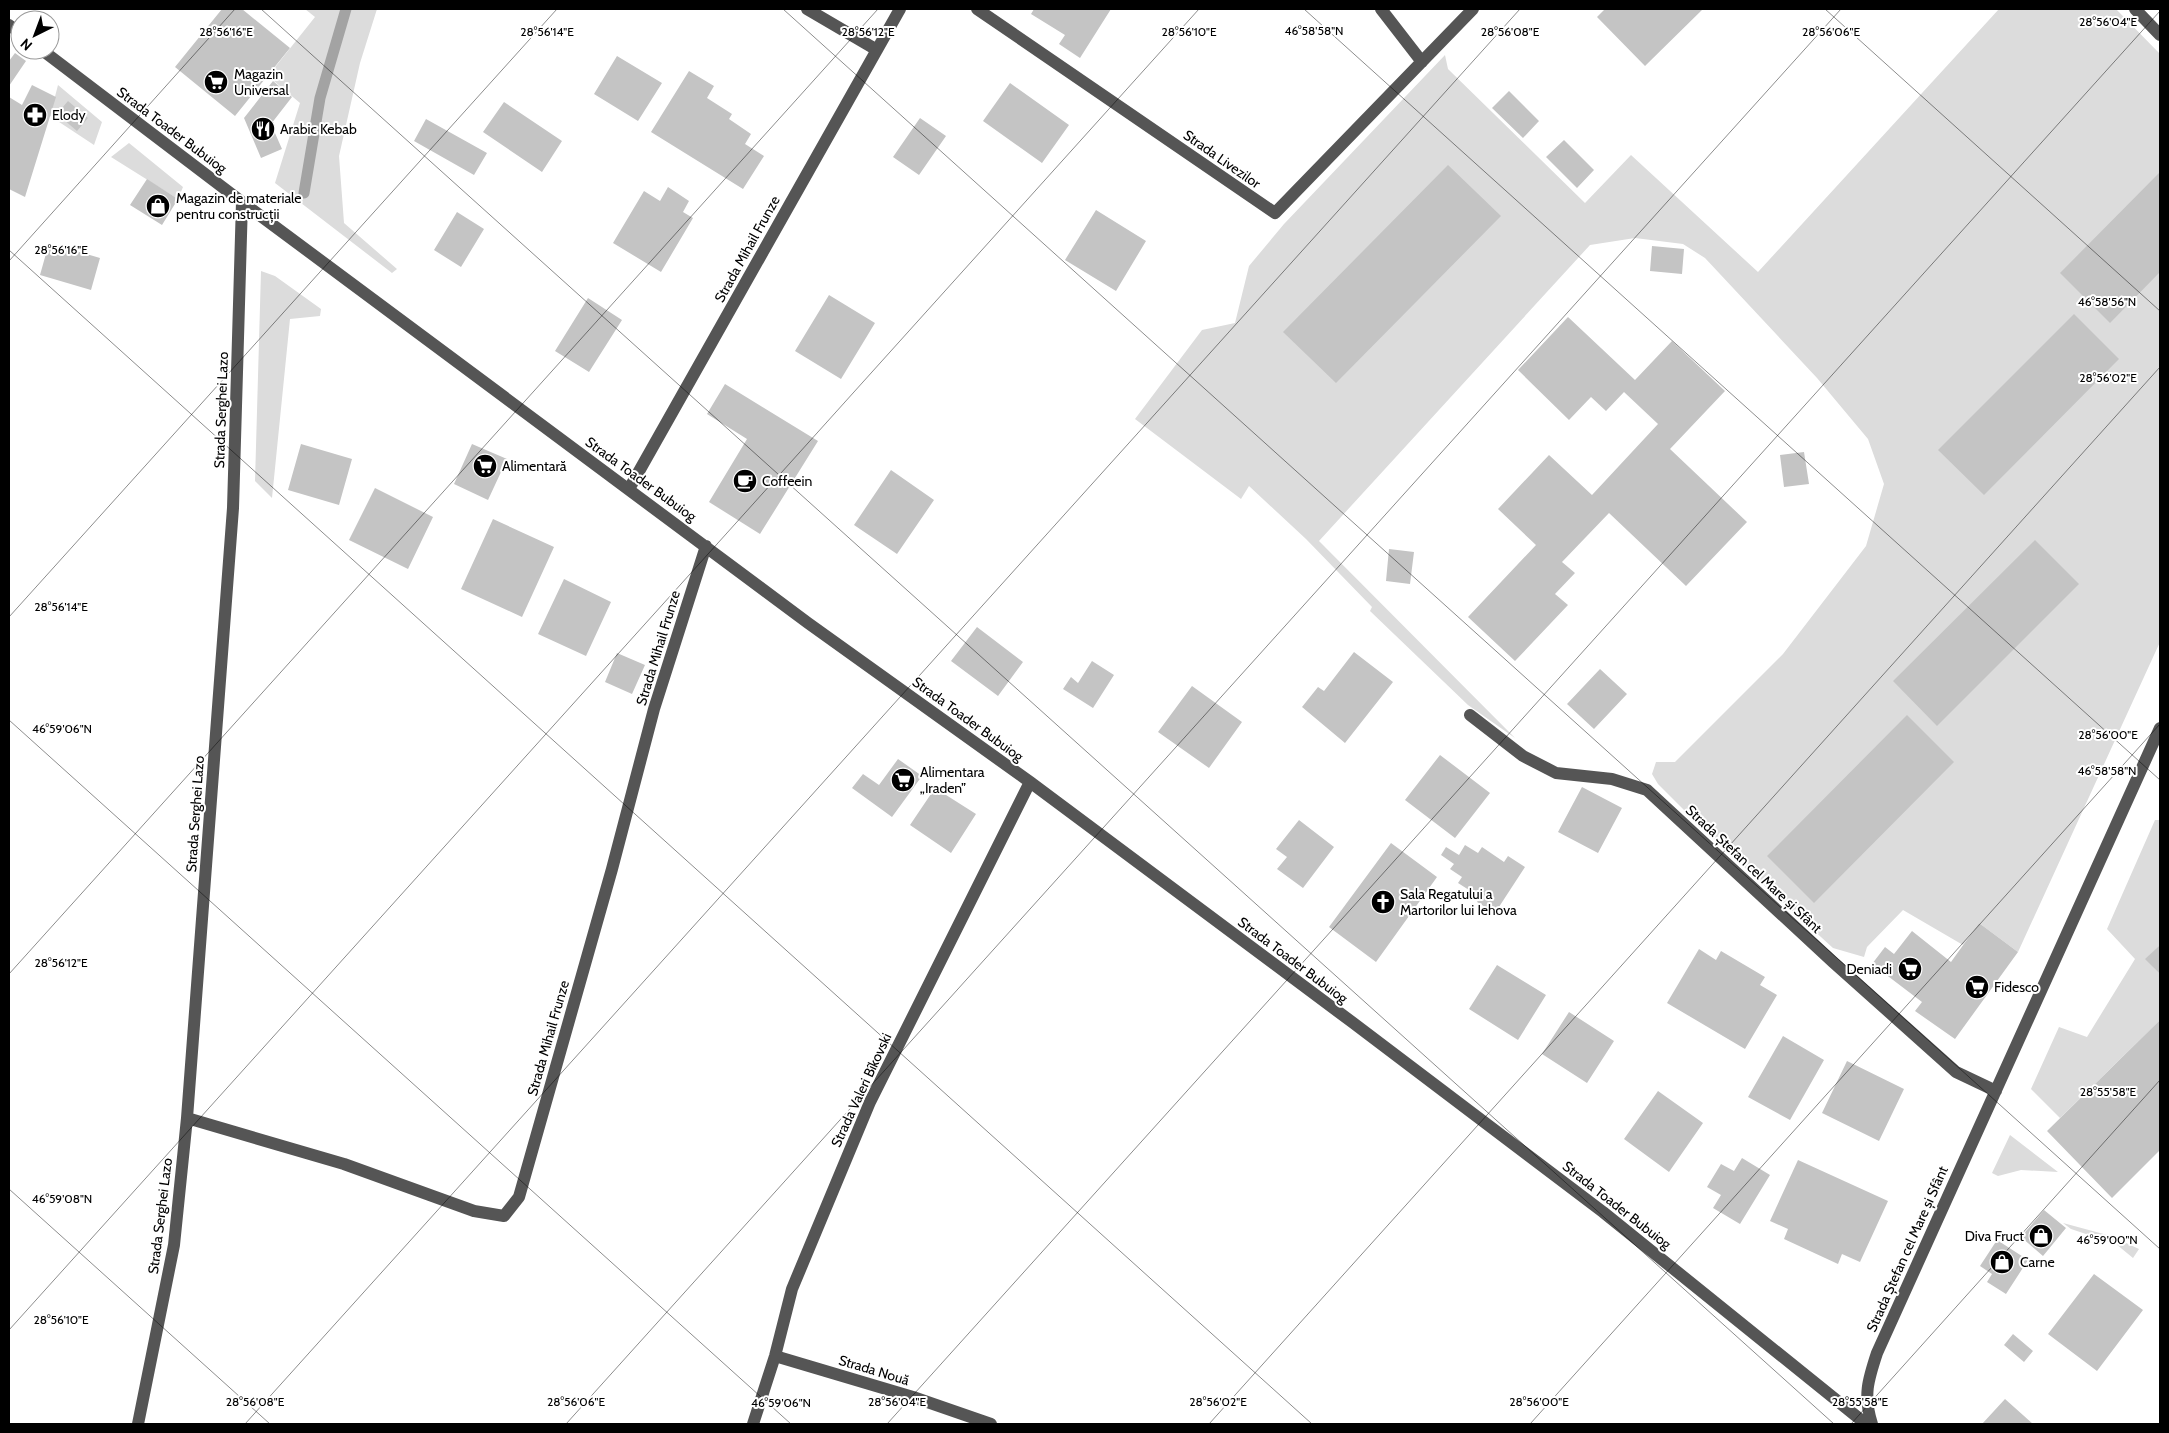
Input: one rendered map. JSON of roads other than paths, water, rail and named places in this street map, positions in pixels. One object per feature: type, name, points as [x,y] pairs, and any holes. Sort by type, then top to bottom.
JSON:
[{"type":"street","points":[[807,9],[877,50]]},
{"type":"street","name":"Strada Mihail Frunze","points":[[629,489],[900,9]]},
{"type":"street","name":"Strada Livezilor","points":[[977,9],[1275,213],[1473,9]]},
{"type":"street","points":[[1381,9],[1422,62]]},
{"type":"street","points":[[2135,9],[2160,35]]},
{"type":"street","name":"Strada Toader Bubuiog","points":[[55,60],[242,202],[808,623],[1030,782],[1604,1212],[1866,1424]]},
{"type":"street","name":"Strada Serghei Lazo","points":[[138,1424],[174,1245],[187,1118],[233,508],[242,202]]},
{"type":"street","name":"Strada Mihail Frunze","points":[[187,1118],[344,1164],[474,1211],[504,1216],[519,1196],[612,869],[654,709],[706,546]]},
{"type":"street","name":"Strada Ștefan cel Mare și Sfânt","points":[[1470,715],[1522,756],[1556,773],[1612,779],[1647,790],[1833,962],[1956,1072],[1996,1090]]},
{"type":"street","name":"Strada Ștefan cel Mare și Sfânt","points":[[1872,1424],[1867,1409],[1866,1387],[1877,1353],[2160,728]]},
{"type":"street","name":"Strada Valeri Bîkovski","points":[[754,1424],[775,1356],[792,1289],[870,1102],[1030,782]]},
{"type":"street","name":"Strada Nouă","points":[[775,1356],[913,1397],[991,1424]]},
{"type":"waterway","points":[[304,193],[320,98],[346,9]]},
{"type":"place","name":"Magazin Universal","points":[[216,82]]},
{"type":"place","name":"Elody","points":[[35,115]]},
{"type":"place","name":"Arabic Kebab","points":[[263,129]]},
{"type":"place","name":"Magazin de materiale pentru construcții","points":[[158,206]]},
{"type":"place","name":"Alimentară","points":[[485,466]]},
{"type":"place","name":"Coffeein","points":[[745,481]]},
{"type":"place","name":"Alimentara „Iraden”","points":[[903,780]]},
{"type":"place","name":"Sala Regatului a Martorilor lui Iehova","points":[[1383,902]]},
{"type":"place","name":"Deniadi","points":[[1910,969]]},
{"type":"place","name":"Fidesco","points":[[1977,987]]},
{"type":"place","name":"Diva Fruct","points":[[2041,1236]]},
{"type":"place","name":"Carne","points":[[2002,1262]]}]
